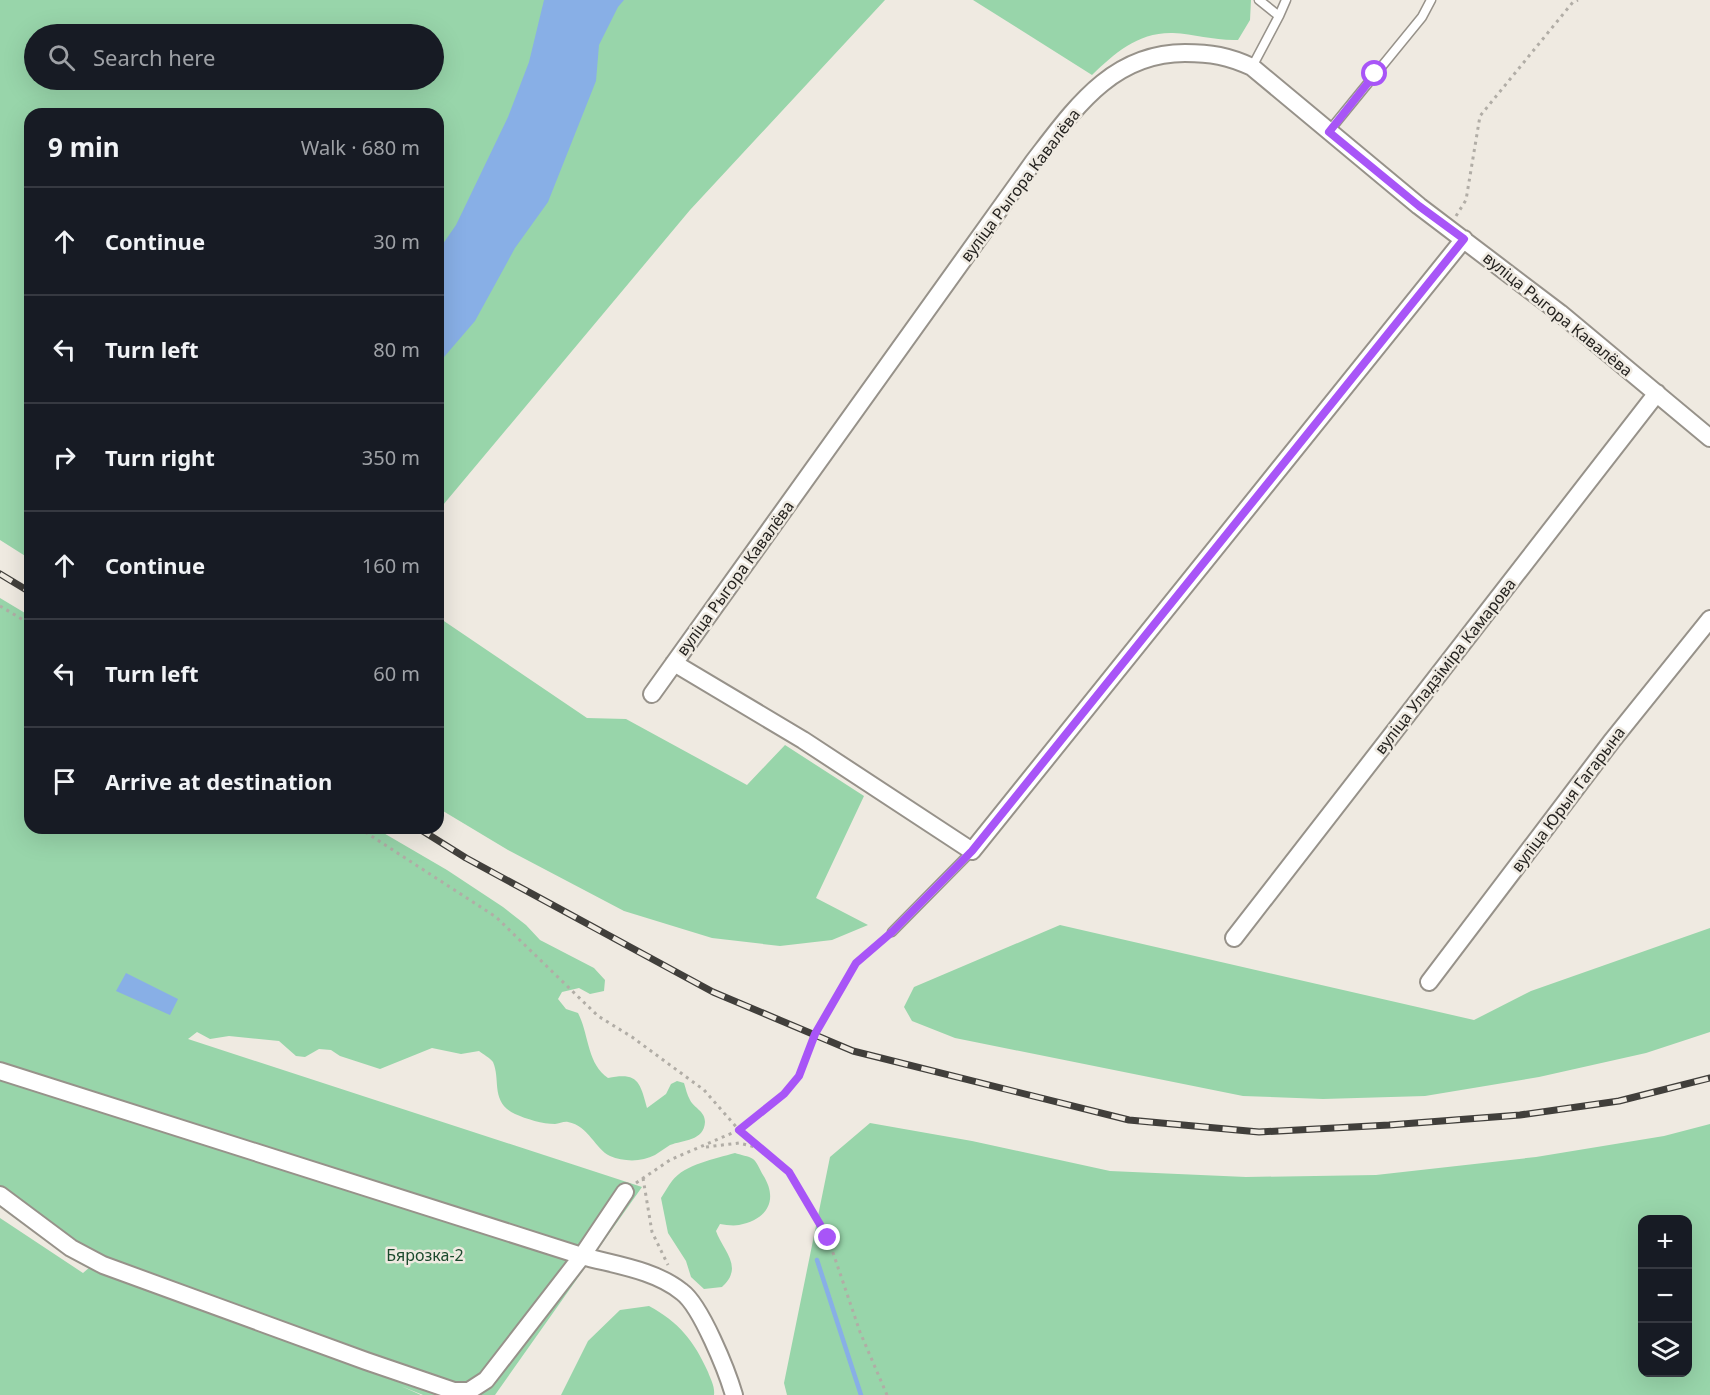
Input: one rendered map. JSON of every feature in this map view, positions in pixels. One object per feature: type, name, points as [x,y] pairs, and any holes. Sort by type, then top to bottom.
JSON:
[{"type":"street","name":"вуліца Рыгора Кавалёва","points":[[652,694],[1061,126],[1090,95],[1116,72],[1147,57],[1161,54],[1203,53],[1227,56],[1252,67],[1419,206],[1560,313],[1710,438]]},
{"type":"street","points":[[674,663],[803,740],[972,851],[1464,239]]},
{"type":"street","name":"вуліца Уладзіміра Камарова","points":[[1234,938],[1657,393]]},
{"type":"street","name":"вуліца Юрыя Гагарына","points":[[1429,982],[1611,742],[1710,619]]},
{"type":"street","points":[[0,1071],[582,1256],[654,1276],[684,1293],[703,1321],[728,1376],[734,1395]]},
{"type":"street","points":[[0,1195],[71,1248],[103,1265],[366,1361],[460,1392],[477,1387],[486,1380],[582,1256],[625,1192]]},
{"type":"lane","points":[[1259,0],[1279,16]]},
{"type":"lane","points":[[1252,67],[1286,0]]},
{"type":"lane","points":[[1329,132],[1422,16],[1431,0]]},
{"type":"lane","points":[[892,932],[972,851]]},
{"type":"path","points":[[1448,228],[1467,200],[1480,116],[1573,2],[1578,0]]},
{"type":"path","points":[[0,606],[24,620]]},
{"type":"path","points":[[368,834],[496,917],[598,1016],[632,1037],[704,1090],[739,1130],[789,1172],[828,1238],[860,1332],[887,1395]]},
{"type":"path","points":[[625,1192],[670,1160],[739,1130],[784,1094],[799,1076],[815,1034],[856,963],[892,932]]},
{"type":"path","points":[[704,1147],[739,1143],[760,1148]]},
{"type":"path","points":[[643,1178],[652,1232],[669,1266]]},
{"type":"green space","points":[[0,0],[885,0],[690,210],[444,504],[444,108],[24,108],[24,555],[0,540]]},
{"type":"green space","points":[[973,0],[1251,0],[1250,20],[1238,40],[1173,33],[1149,36],[1128,45],[1092,75]]},
{"type":"green space","name":"Бярозка-2","points":[[0,598],[24,612],[24,834],[385,834],[447,870],[503,907],[526,925],[540,940],[594,968],[605,980],[604,991],[590,994],[579,988],[562,992],[558,999],[566,1009],[578,1013],[592,1057],[601,1072],[608,1078],[626,1076],[636,1081],[647,1108],[666,1094],[671,1084],[677,1081],[684,1083],[690,1100],[705,1118],[701,1133],[692,1139],[670,1145],[650,1157],[627,1160],[605,1153],[587,1133],[575,1124],[540,1122],[519,1116],[507,1109],[499,1097],[493,1062],[479,1051],[461,1054],[432,1048],[380,1069],[340,1056],[331,1050],[319,1049],[305,1057],[296,1056],[279,1041],[229,1036],[210,1039],[197,1032],[188,1039],[642,1187],[495,1395],[423,1395],[401,1386],[421,1395],[0,1395],[0,1218],[83,1273],[90,1267],[0,1207]]},
{"type":"green space","points":[[444,621],[587,718],[626,719],[747,785],[785,745],[864,796],[816,898],[868,925],[832,940],[780,946],[712,938],[624,911],[508,850],[444,812]]},
{"type":"green space","points":[[1060,925],[1474,1020],[1531,991],[1710,928],[1710,1032],[1646,1053],[1539,1077],[1425,1096],[1323,1099],[1243,1096],[955,1038],[912,1021],[904,1007],[914,987]]},
{"type":"green space","points":[[870,1123],[972,1141],[1110,1171],[1246,1177],[1376,1175],[1536,1157],[1664,1136],[1710,1124],[1710,1395],[787,1395],[784,1383],[830,1157]]},
{"type":"green space","points":[[735,1153],[756,1162],[768,1184],[770,1200],[768,1208],[757,1219],[737,1225],[720,1224],[716,1231],[730,1258],[731,1274],[722,1287],[704,1289],[691,1277],[686,1261],[668,1233],[661,1198],[672,1181],[685,1170]]},
{"type":"green space","points":[[649,1306],[669,1319],[691,1342],[708,1372],[714,1395],[561,1395],[588,1341],[620,1310]]},
{"type":"water","points":[[544,0],[624,0],[618,7],[599,45],[596,81],[548,202],[515,248],[475,321],[444,357],[444,242],[456,225],[508,117],[529,62]]},
{"type":"water","points":[[126,973],[178,999],[170,1015],[116,991]]},
{"type":"waterway","points":[[817,1260],[861,1395]]},
{"type":"railway","points":[[0,574],[24,588]]},
{"type":"railway","points":[[428,834],[466,858],[713,992],[853,1051],[1129,1120],[1259,1132],[1389,1125],[1520,1115],[1619,1101],[1710,1078]]},
{"type":"route","points":[[828,1238],[789,1172],[739,1130],[784,1094],[799,1076],[815,1034],[856,963],[892,932],[972,851],[1464,239],[1419,206],[1329,132],[1375,74]]}]
